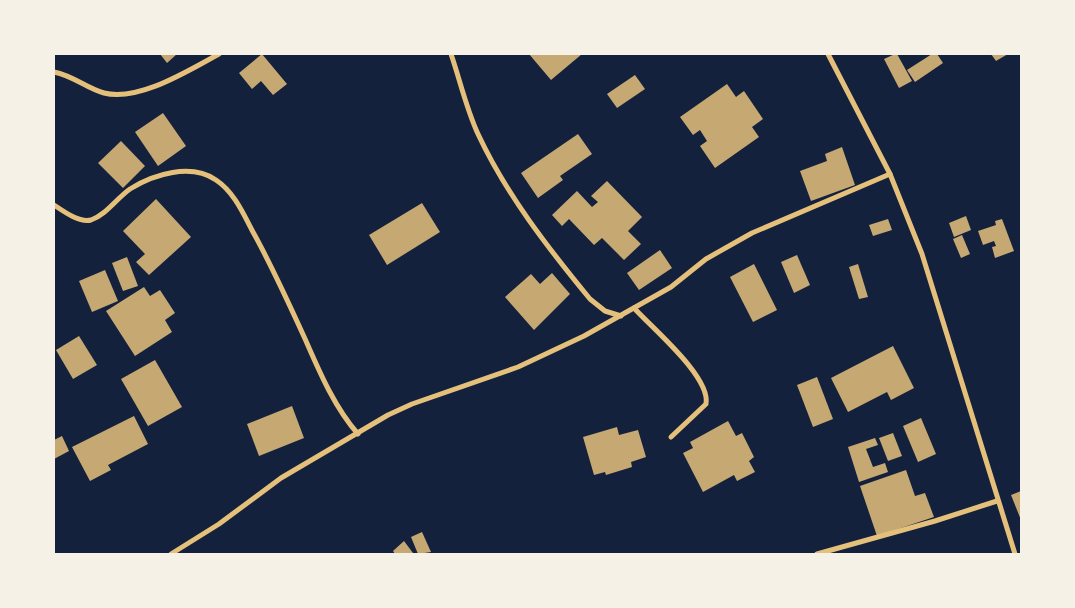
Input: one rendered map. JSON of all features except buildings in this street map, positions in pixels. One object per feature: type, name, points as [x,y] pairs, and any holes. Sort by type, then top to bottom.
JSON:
[{"type":"street","points":[[54,72],[69,75],[104,93],[132,93],[187,71],[219,54]]},
{"type":"street","points":[[451,54],[463,95],[478,134],[512,195],[590,299],[605,311],[621,316]]},
{"type":"street","points":[[828,54],[890,174],[922,254],[1014,554]]},
{"type":"street","points":[[54,205],[80,220],[91,220],[130,189],[154,178],[176,171],[196,172],[215,179],[236,200],[270,264],[319,370],[350,425],[358,434]]},
{"type":"street","points":[[171,554],[218,524],[281,478],[358,434],[388,414],[518,367],[621,316],[671,287],[706,259],[752,233],[890,174]]},
{"type":"street","points":[[634,308],[684,361],[706,391],[706,404],[671,437]]},
{"type":"street","points":[[817,554],[935,522],[997,501]]}]
